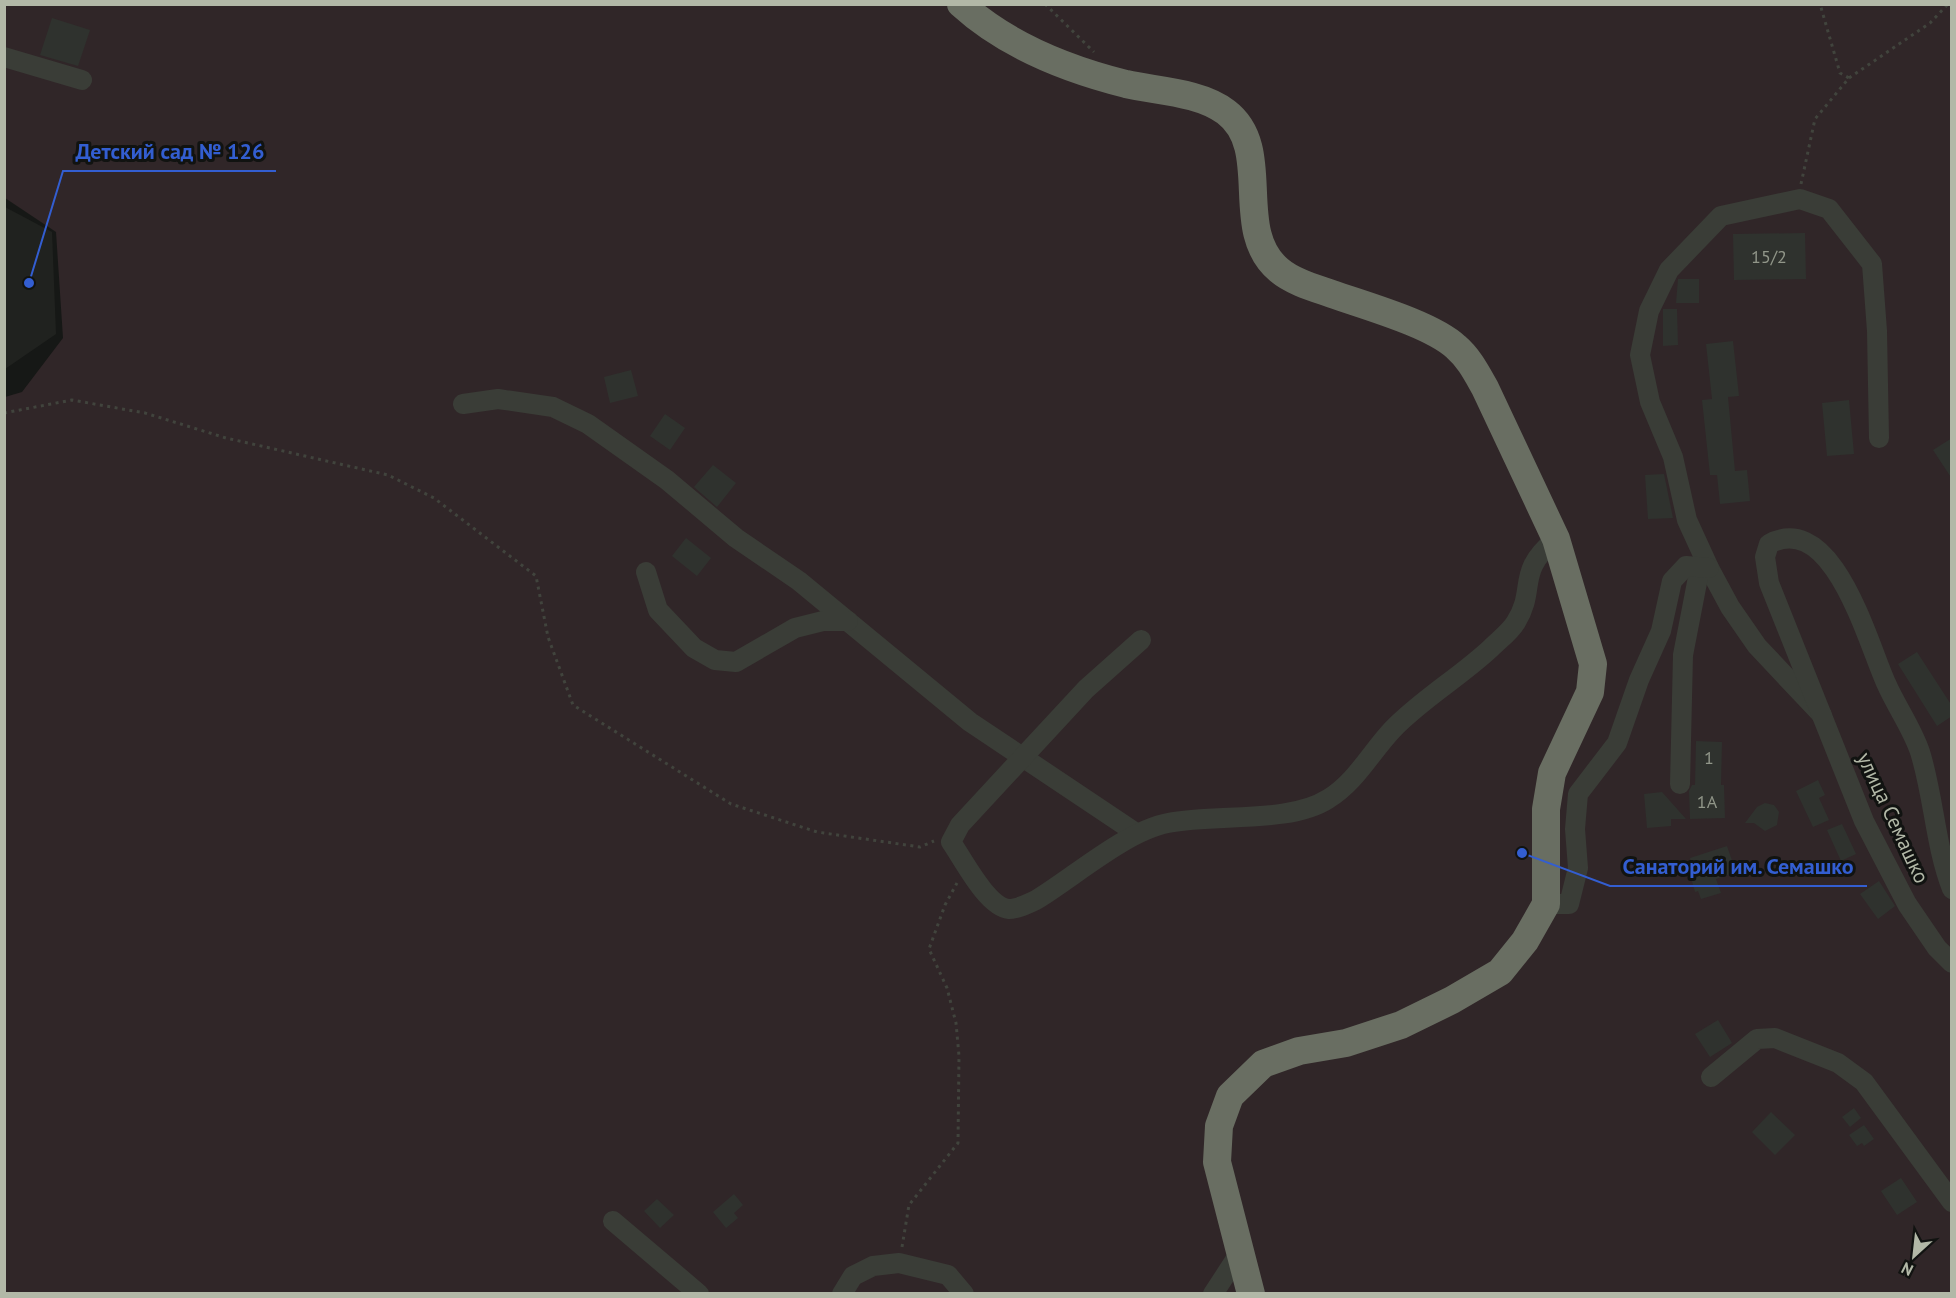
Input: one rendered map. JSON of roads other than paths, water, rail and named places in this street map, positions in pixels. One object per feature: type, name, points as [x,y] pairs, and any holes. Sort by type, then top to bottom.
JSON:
[{"type":"highway","points":[[961,4],[986,27],[1022,48],[1099,77],[1201,100],[1226,112],[1244,134],[1250,158],[1253,212],[1262,248],[1279,270],[1307,285],[1411,322],[1456,346],[1472,365],[1485,388],[1556,539],[1593,664],[1590,692],[1552,772],[1546,809],[1546,904],[1525,941],[1500,972],[1452,1000],[1401,1024],[1346,1043],[1299,1051],[1263,1064],[1230,1096],[1219,1126],[1216,1162],[1251,1293]]},
{"type":"street","points":[[4,57],[82,80]]},
{"type":"street","points":[[1822,715],[1756,646],[1705,567],[1687,520],[1673,458],[1650,402],[1640,355],[1649,311],[1670,270],[1721,216],[1800,199],[1829,210],[1872,264],[1877,331],[1879,438]]},
{"type":"street","points":[[463,404],[498,399],[553,407],[588,424],[666,480],[736,538],[799,581],[970,722],[1136,833]]},
{"type":"street","name":"улица Семашко","points":[[1952,890],[1942,865],[1937,820],[1919,751],[1885,682],[1849,594],[1828,560],[1815,547],[1805,539],[1783,536],[1769,544],[1765,557],[1769,583],[1864,821],[1907,904],[1937,948],[1952,963]]},
{"type":"street","points":[[1141,640],[1086,689],[960,825],[951,842],[994,903],[1007,909],[1019,908],[1075,876],[1136,833],[1167,823],[1192,819],[1305,811],[1329,799],[1347,784],[1393,729],[1470,667],[1515,622],[1521,610],[1531,566],[1540,552],[1556,539]]},
{"type":"street","points":[[1546,904],[1569,904],[1578,868],[1575,829],[1578,794],[1617,743],[1639,680],[1661,630],[1672,581],[1686,566],[1705,567]]},
{"type":"street","points":[[1680,784],[1683,655],[1705,567]]},
{"type":"street","points":[[646,572],[658,610],[694,648],[715,660],[736,662],[795,628],[823,621],[848,621]]},
{"type":"street","points":[[1711,1077],[1757,1039],[1775,1038],[1839,1063],[1864,1082],[1952,1202]]},
{"type":"street","points":[[613,1221],[699,1293]]},
{"type":"street","points":[[1213,1293],[1239,1254]]},
{"type":"street","points":[[842,1293],[853,1276],[873,1266],[899,1263],[948,1275],[964,1293]]},
{"type":"place","name":"Детский сад № 126","points":[[29,283]]},
{"type":"place","name":"Санаторий им. Семашко","points":[[1522,853]]}]
